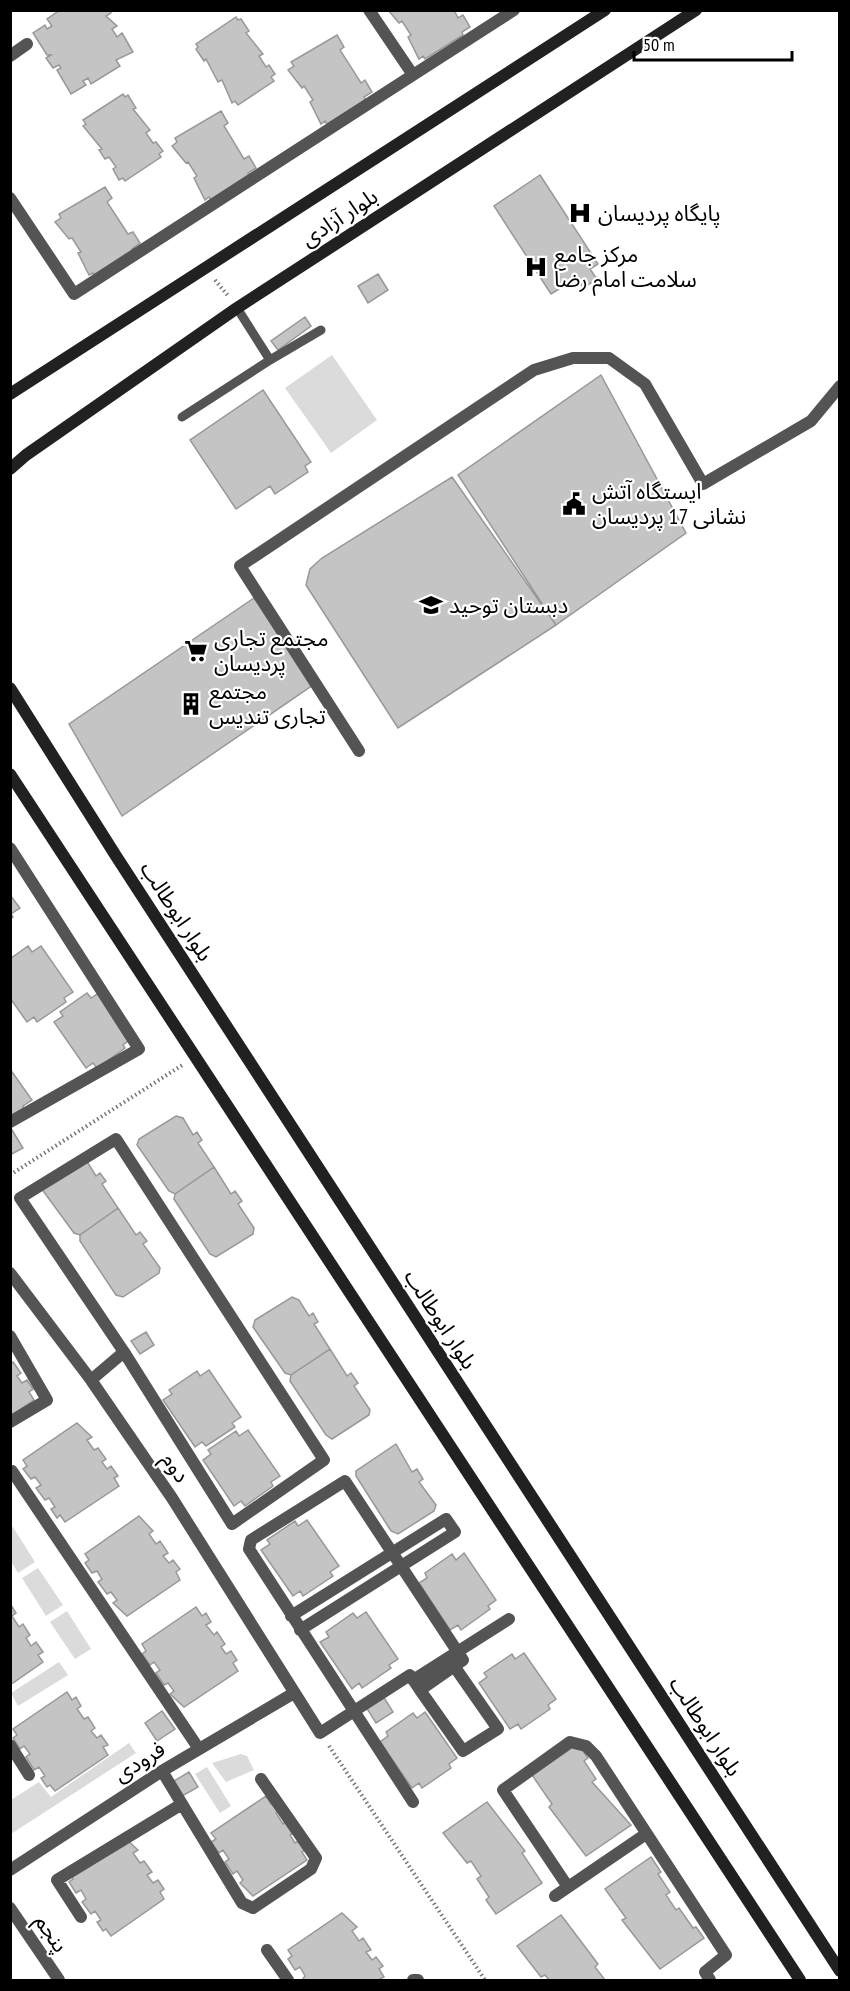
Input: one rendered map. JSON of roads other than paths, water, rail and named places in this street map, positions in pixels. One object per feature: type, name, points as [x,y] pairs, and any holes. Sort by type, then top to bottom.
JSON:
[{"type":"main road","name":"بلوار آزادی","points":[[10,394],[605,10]]},
{"type":"main road","name":"بلوار آزادی","points":[[10,469],[26,455],[237,309],[696,10]]},
{"type":"main road","points":[[10,457],[26,455]]},
{"type":"main road","name":"بلوار ابوطالب","points":[[10,688],[122,866],[840,1971]]},
{"type":"main road","points":[[10,774],[800,1980]]},
{"type":"street","points":[[369,10],[413,75]]},
{"type":"street","points":[[10,198],[74,294],[514,10]]},
{"type":"street","points":[[10,56],[27,44]]},
{"type":"street","points":[[359,751],[240,566],[534,370],[573,358],[609,358],[645,384],[703,484],[811,421],[840,386]]},
{"type":"street","points":[[10,848],[139,1049],[10,1122]]},
{"type":"street","points":[[116,1139],[324,1460],[232,1524],[124,1352],[20,1198],[116,1139]]},
{"type":"street","name":"دوم","points":[[10,1273],[90,1380],[172,1498],[320,1733],[353,1712]]},
{"type":"street","points":[[10,1336],[47,1400],[10,1422]]},
{"type":"street","points":[[90,1380],[124,1352]]},
{"type":"street","points":[[12,1471],[199,1749]]},
{"type":"street","points":[[413,1802],[249,1549],[251,1540],[345,1480],[463,1660],[417,1685]]},
{"type":"street","points":[[291,1616],[446,1518],[455,1532],[300,1630]]},
{"type":"street","points":[[417,1685],[457,1651],[509,1618]]},
{"type":"street","points":[[353,1712],[410,1675],[463,1751],[498,1729],[454,1666]]},
{"type":"street","name":"فرودی","points":[[10,1870],[162,1771],[294,1693]]},
{"type":"street","points":[[568,1887],[503,1790],[570,1742],[586,1746],[596,1756],[726,1955],[705,1972],[710,1980]]},
{"type":"street","points":[[10,1745],[29,1776]]},
{"type":"street","points":[[162,1771],[242,1903],[253,1908],[311,1869],[316,1858],[261,1779]]},
{"type":"street","points":[[81,1917],[57,1880],[182,1804]]},
{"type":"street","points":[[555,1896],[646,1834]]},
{"type":"street","name":"پنجم","points":[[10,1908],[59,1980]]},
{"type":"street","points":[[267,1950],[288,1980]]},
{"type":"street","points":[[413,1980],[418,1980]]},
{"type":"lane","points":[[237,309],[270,360]]},
{"type":"lane","points":[[182,417],[321,330]]},
{"type":"place","name":"پایگاه پردیسان","points":[[580,213]]},
{"type":"place","name":"مرکز جامع سلامت امام رضا","points":[[536,267]]},
{"type":"place","name":"ایستگاه آتش نشانی 17 پردیسان","points":[[574,504]]},
{"type":"place","name":"دبستان توحید","points":[[431,605]]},
{"type":"place","name":"مجتمع تجاری پردیسان","points":[[196,651]]},
{"type":"place","name":"مجتمع تجاری تندیس","points":[[191,704]]}]
